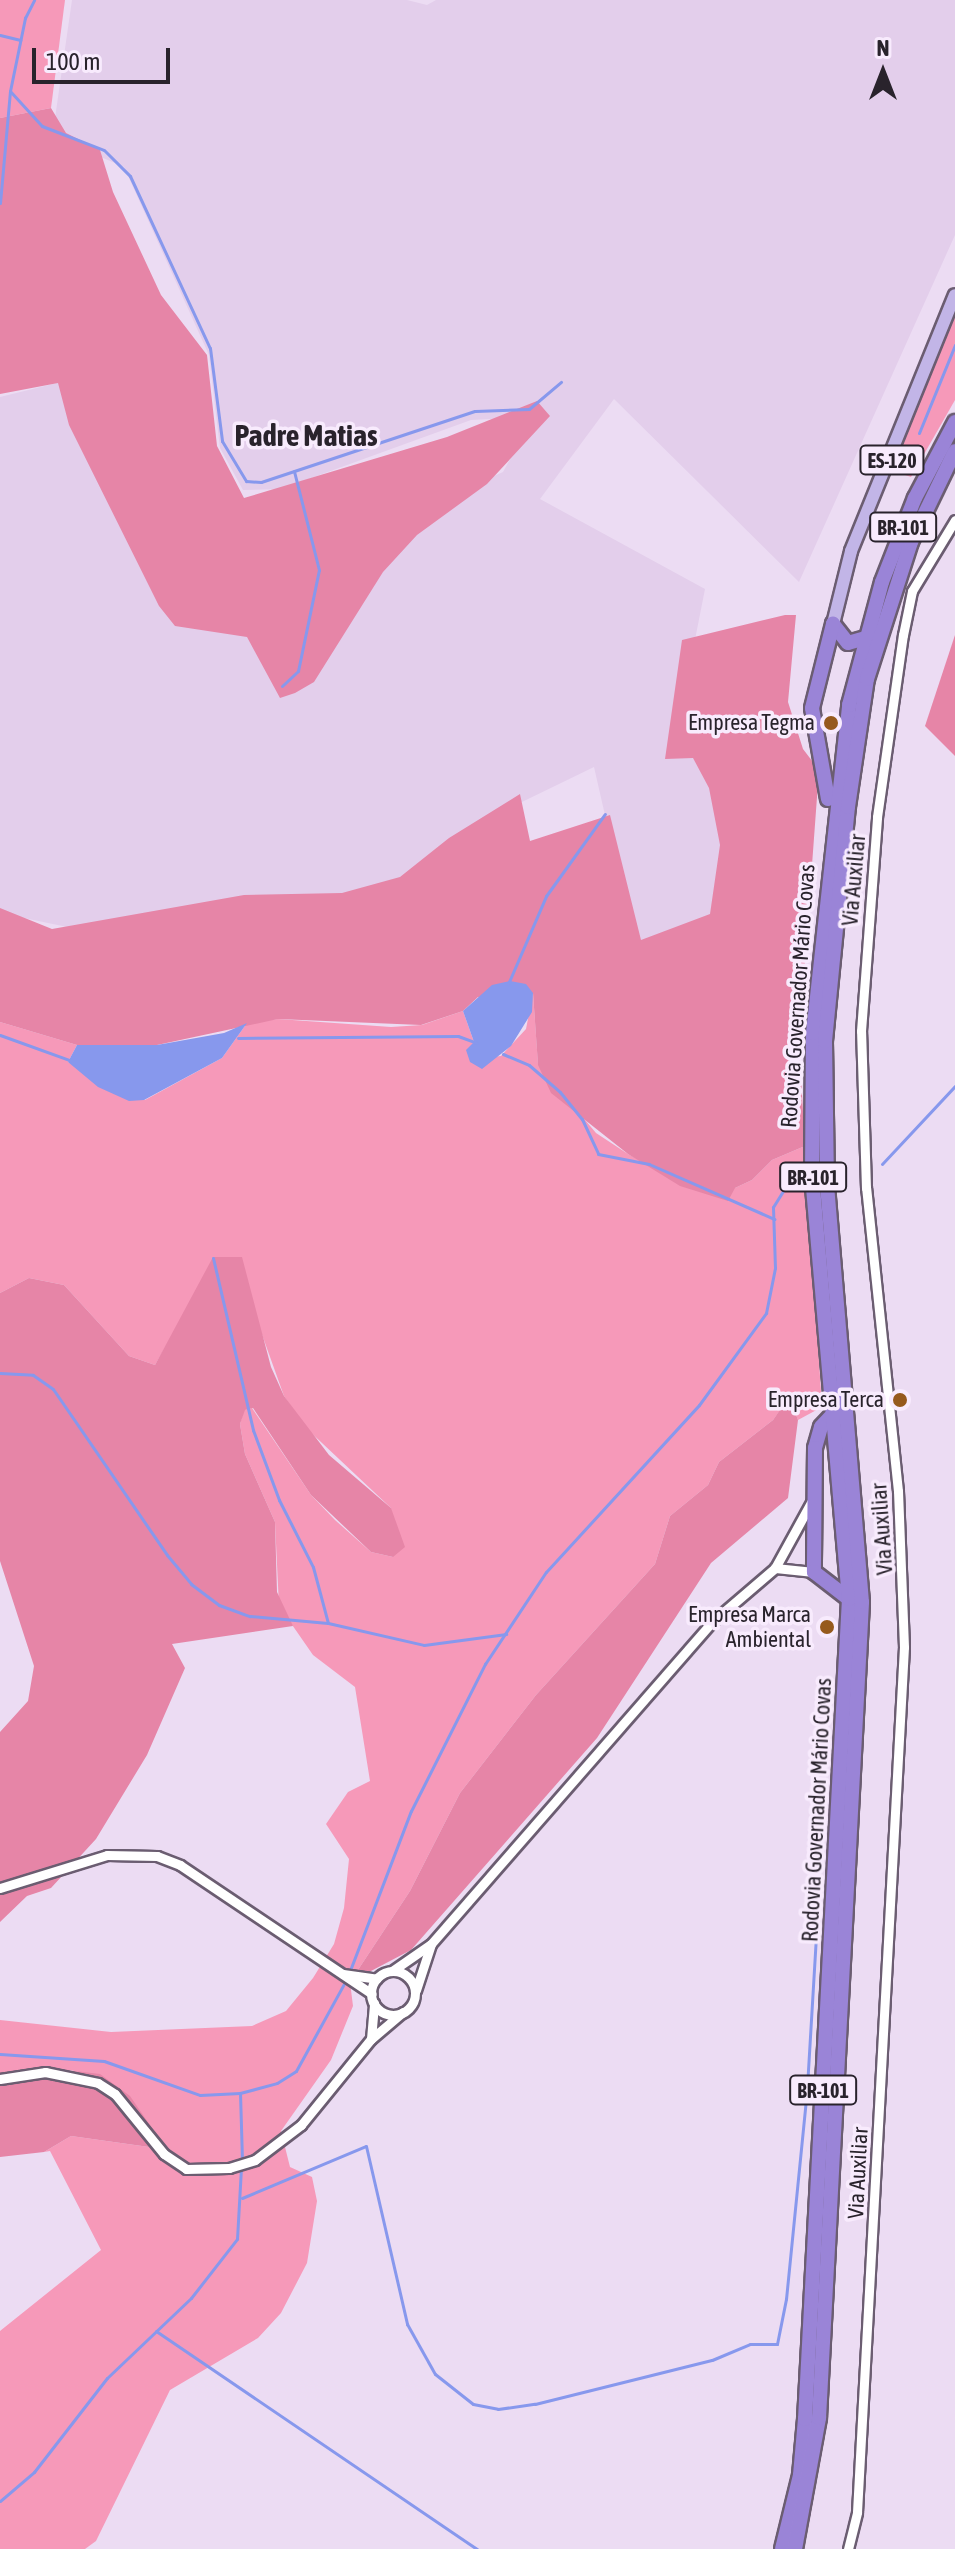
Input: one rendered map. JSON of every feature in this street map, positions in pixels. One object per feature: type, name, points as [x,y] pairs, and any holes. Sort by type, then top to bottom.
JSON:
[{"type":"highway","name":"Rodovia Governador Mário Covas","points":[[782,2549],[800,2475],[805,2419],[849,1599],[810,1127],[830,843],[840,752],[866,638],[895,546],[955,422]]},
{"type":"highway","name":"Rodovia Governador Mário Covas","points":[[795,2549],[819,2418],[862,1602],[827,1185],[825,1041],[849,793],[867,679],[911,542],[955,451]]},
{"type":"highway","points":[[833,624],[848,643],[866,638]]},
{"type":"highway","points":[[830,843],[826,776],[812,708],[833,624]]},
{"type":"highway","points":[[834,1413],[821,1427],[815,1448],[814,1572],[849,1599]]},
{"type":"main road","name":"ES-120","points":[[833,624],[851,551],[955,295]]},
{"type":"street","name":"Via Auxiliar","points":[[848,2549],[858,2497],[904,1647],[898,1491],[866,1188],[861,1031],[877,817],[903,635],[912,591],[955,520]]},
{"type":"street","points":[[343,1974],[377,1979],[431,1944],[678,1660],[775,1568],[813,1499]]},
{"type":"street","points":[[775,1568],[814,1572]]},
{"type":"street","points":[[0,1888],[107,1855],[157,1856],[180,1865],[343,1974],[387,2013],[403,2012]]},
{"type":"street","points":[[0,2079],[45,2072],[98,2083],[115,2094],[164,2154],[186,2169],[229,2168],[255,2160],[301,2125],[371,2039],[414,1999],[431,1944]]},
{"type":"street","points":[[392,1971],[408,1976],[414,1999]]},
{"type":"street","points":[[371,2039],[377,1979]]},
{"type":"shaded area","points":[[0,0],[65,0],[51,108],[0,118]]},
{"type":"shaded area","points":[[72,0],[407,0],[427,5],[436,0],[955,0],[955,235],[799,582],[614,399],[540,499],[705,589],[674,746],[706,747],[728,839],[725,931],[636,951],[594,767],[466,829],[389,892],[72,928],[0,913],[0,397],[65,381],[108,491],[418,510],[503,472],[533,417],[471,420],[281,489],[243,490],[220,448],[209,355],[124,167],[66,142],[54,125]]},
{"type":"shaded area","points":[[51,108],[66,133],[100,150],[113,192],[161,295],[207,355],[217,446],[244,498],[447,437],[537,401],[550,416],[487,484],[417,535],[383,572],[314,682],[295,693],[280,698],[247,637],[175,626],[159,606],[69,425],[58,383],[0,394],[0,118]]},
{"type":"shaded area","points":[[955,307],[955,400],[911,477],[893,471],[902,432]]},
{"type":"shaded area","points":[[796,615],[788,702],[803,749],[819,770],[799,1042],[805,1146],[772,1160],[752,1180],[735,1188],[728,1201],[680,1186],[628,1154],[551,1093],[538,1065],[533,993],[478,997],[463,1011],[421,1025],[278,1019],[157,1045],[77,1045],[0,1022],[0,908],[52,929],[244,895],[342,893],[400,877],[449,838],[520,794],[530,841],[610,815],[641,940],[710,914],[720,845],[709,788],[693,758],[665,759],[682,640]]},
{"type":"shaded area","points":[[955,635],[955,756],[925,726]]},
{"type":"shaded area","points":[[533,993],[538,1064],[596,1133],[628,1154],[656,1169],[735,1188],[752,1180],[772,1160],[805,1146],[822,1407],[798,1420],[789,1398],[773,1420],[719,1462],[708,1485],[670,1516],[655,1564],[536,1695],[460,1793],[410,1891],[350,1982],[353,2006],[331,2060],[281,2131],[290,2167],[312,2177],[317,2201],[307,2263],[281,2313],[258,2338],[170,2390],[96,2541],[85,2549],[0,2549],[0,2331],[101,2250],[50,2151],[44,2152],[71,2136],[149,2147],[158,2136],[93,2075],[70,2070],[0,2072],[0,2020],[111,2032],[252,2026],[286,2011],[313,1978],[334,1944],[344,1908],[349,1859],[326,1824],[348,1792],[370,1781],[355,1687],[313,1655],[279,1606],[275,1522],[245,1454],[240,1424],[244,1410],[252,1408],[311,1495],[335,1520],[371,1552],[393,1557],[391,1508],[305,1427],[284,1396],[260,1329],[183,1316],[155,1365],[129,1356],[64,1285],[29,1278],[0,1293],[0,1022],[77,1045],[68,1062],[145,1100],[222,1058],[247,1023],[278,1019],[391,1027],[422,1025],[463,1011],[474,1042],[492,1057],[501,1056],[526,1029]]},
{"type":"shaded area","points":[[213,1257],[242,1257],[271,1367],[284,1396],[329,1455],[391,1508],[405,1547],[393,1557],[371,1552],[311,1495],[253,1408],[245,1410],[240,1424],[245,1454],[275,1522],[277,1592],[293,1626],[172,1644],[185,1668],[147,1755],[96,1839],[51,1888],[27,1896],[0,1922],[0,1732],[28,1701],[34,1666],[0,1561],[0,1293],[29,1278],[64,1285],[129,1356],[155,1365]]},
{"type":"shaded area","points":[[789,1397],[798,1420],[788,1498],[711,1563],[597,1738],[411,1950],[350,1982],[410,1891],[460,1793],[536,1695],[655,1564],[670,1516],[708,1485],[719,1462],[773,1420]]},
{"type":"shaded area","points":[[49,2068],[100,2074],[130,2096],[158,2137],[149,2147],[71,2136],[44,2152],[0,2157],[0,2072]]},
{"type":"water","points":[[510,981],[526,984],[533,993],[532,1012],[511,1046],[482,1069],[470,1062],[466,1050],[474,1042],[463,1011],[492,985]]},
{"type":"water","points":[[247,1023],[222,1058],[144,1100],[129,1101],[98,1087],[68,1062],[77,1045],[157,1045],[224,1033]]},
{"type":"waterway","points":[[0,203],[10,91],[25,18],[34,0]]},
{"type":"waterway","points":[[0,35],[20,40]]},
{"type":"waterway","points":[[10,91],[42,126],[104,150],[130,176],[210,348],[222,441],[246,481],[261,482],[475,411],[529,409],[561,382]]},
{"type":"waterway","points":[[919,433],[955,345]]},
{"type":"waterway","points":[[282,686],[298,671],[319,570],[294,471]]},
{"type":"waterway","points":[[508,984],[546,896],[605,814]]},
{"type":"waterway","points":[[0,1035],[72,1061]]},
{"type":"waterway","points":[[238,1038],[458,1036],[477,1043]]},
{"type":"waterway","points":[[503,1054],[529,1065],[560,1092],[582,1119],[598,1154],[649,1164],[774,1219]]},
{"type":"waterway","points":[[882,1164],[955,1086]]},
{"type":"waterway","points":[[349,1973],[411,1811],[485,1664],[546,1572],[699,1405],[766,1313],[775,1268],[773,1207],[788,1183]]},
{"type":"waterway","points":[[213,1258],[253,1430],[279,1500],[313,1567],[328,1623]]},
{"type":"waterway","points":[[0,1373],[33,1375],[53,1389],[167,1555],[191,1584],[219,1605],[250,1616],[328,1623],[424,1645],[506,1634]]},
{"type":"waterway","points":[[242,2198],[366,2146],[407,2324],[435,2374],[473,2404],[498,2409],[535,2404],[712,2360],[750,2344],[777,2344],[786,2299],[807,2087],[816,1936],[816,1771]]},
{"type":"waterway","points":[[0,2054],[104,2061],[200,2095],[240,2093],[277,2083],[296,2071],[346,1980]]},
{"type":"waterway","points":[[240,2093],[242,2161]]},
{"type":"waterway","points":[[0,2501],[34,2472],[107,2378],[191,2298],[237,2239],[241,2168]]},
{"type":"waterway","points":[[156,2331],[477,2549]]},
{"type":"place","name":"Empresa Tegma","points":[[831,723]]},
{"type":"place","name":"Empresa Terca","points":[[900,1400]]},
{"type":"place","name":"Empresa Marca Ambiental","points":[[827,1627]]},
{"type":"district","name":"Padre Matias","points":[[306,435]]}]
